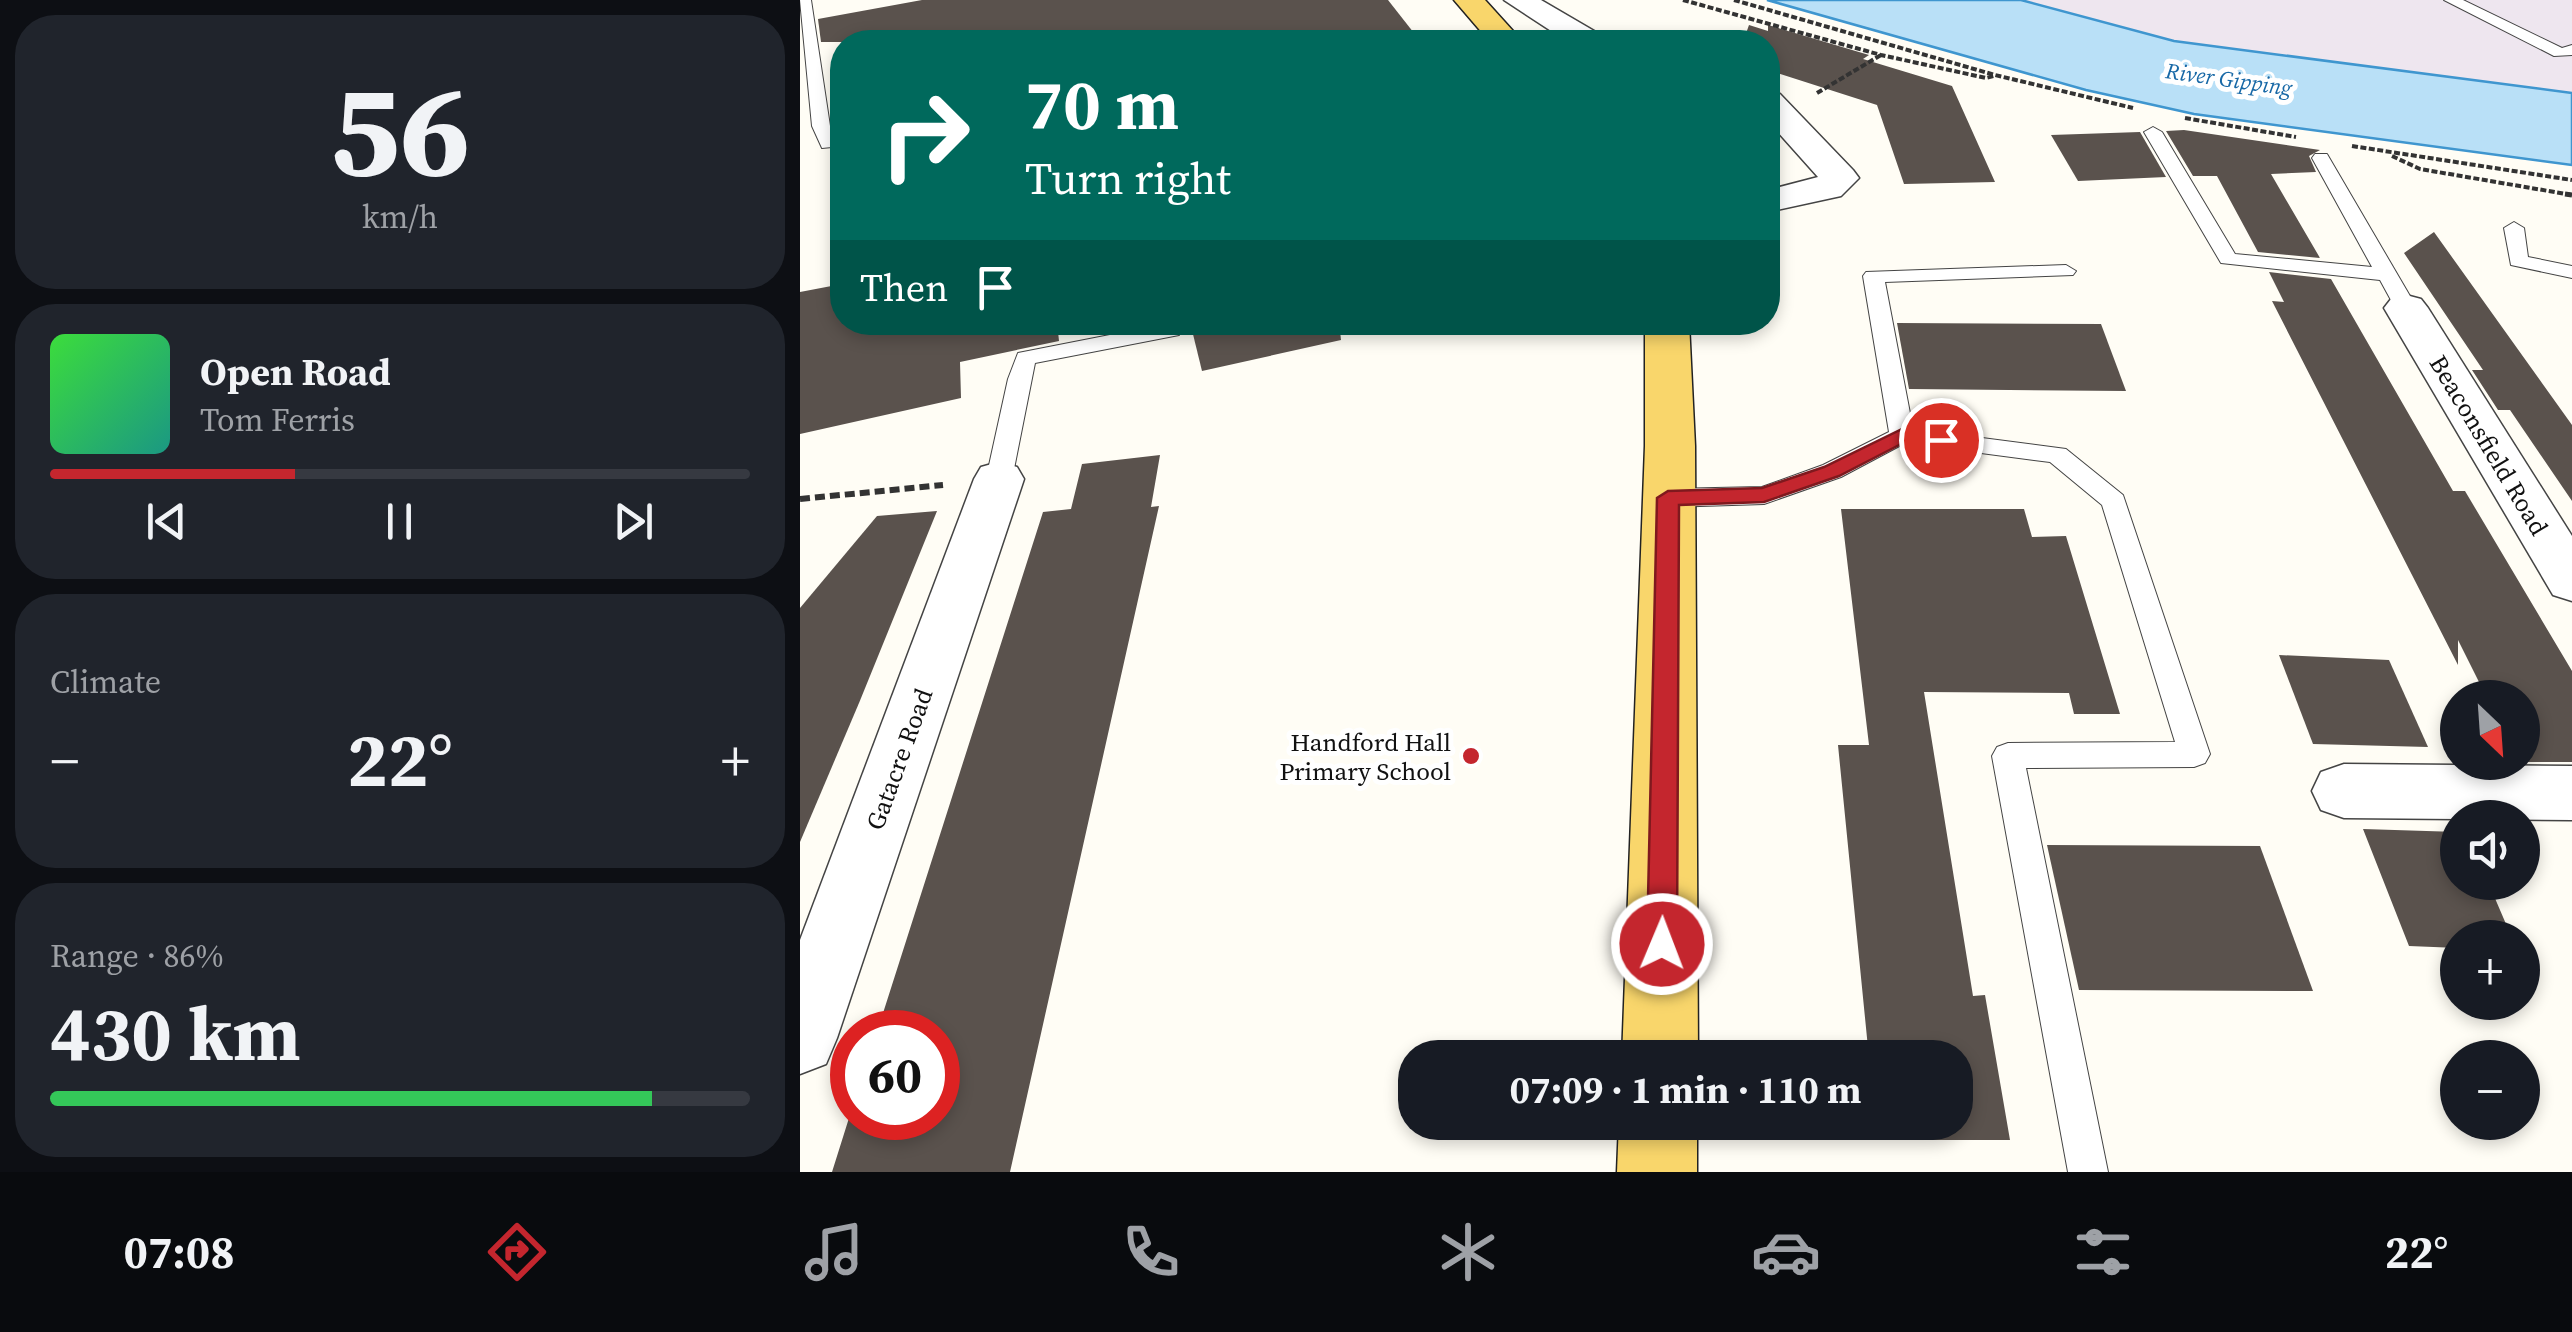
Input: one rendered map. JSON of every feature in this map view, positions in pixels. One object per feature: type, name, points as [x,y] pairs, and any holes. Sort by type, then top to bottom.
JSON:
[{"type":"main road","points":[[1469,0],[1497,30]]},
{"type":"main road","points":[[1660,1040],[1668,498],[1666,335]]},
{"type":"main road","points":[[1657,1172],[1658,1140]]},
{"type":"street","points":[[1518,0],[1569,30]]},
{"type":"street","points":[[1780,113],[1840,178],[1828,188],[1780,198]]},
{"type":"street","name":"Beaconsfield Road","points":[[2395,291],[2572,582]]},
{"type":"street","name":"Gatacre Road","points":[[800,1038],[998,479]]},
{"type":"street","points":[[2344,791],[2572,793]]},
{"type":"lane","points":[[804,0],[821,126],[830,144]]},
{"type":"lane","points":[[2452,0],[2560,52],[2572,50]]},
{"type":"lane","points":[[2153,132],[2228,259],[2395,291]]},
{"type":"lane","points":[[2321,158],[2395,291]]},
{"type":"lane","points":[[2514,228],[2518,261],[2572,272]]},
{"type":"lane","points":[[1902,436],[1872,276],[2066,272]]},
{"type":"lane","points":[[998,479],[1020,387],[1021,366],[1026,358],[1145,335]]},
{"type":"lane","points":[[1668,498],[1764,495],[1832,472],[1902,436],[2058,455],[2114,502],[2194,754],[2008,756],[2088,1172]]},
{"type":"path","points":[[1683,0],[1881,55],[1986,78],[1996,76]]},
{"type":"path","points":[[1734,0],[1996,76],[2140,110]]},
{"type":"path","points":[[1780,106],[1881,55]]},
{"type":"path","points":[[2171,116],[2296,137]]},
{"type":"path","points":[[2350,146],[2572,180]]},
{"type":"path","points":[[2387,152],[2420,169],[2572,195]]},
{"type":"path","points":[[800,499],[998,479]]},
{"type":"shaded area","points":[[2021,0],[2572,0],[2572,93],[2174,41]]},
{"type":"water","name":"River Gipping","points":[[1767,0],[2021,0],[2174,41],[2572,93],[2572,165],[2194,114],[2086,90]]},
{"type":"building","points":[[922,0],[1388,0],[1412,30],[830,30],[830,42],[821,42],[818,19]]},
{"type":"building","points":[[1768,25],[1869,55],[1863,59],[1952,86],[1995,182],[1904,184],[1877,105],[1780,74],[1780,30],[1768,30]]},
{"type":"building","points":[[2184,130],[2320,150],[2309,156],[2316,172],[2271,174],[2320,258],[2258,252],[2217,176],[2193,176],[2166,131]]},
{"type":"building","points":[[2140,132],[2166,177],[2078,181],[2051,135]]},
{"type":"building","points":[[2434,232],[2572,425],[2572,501],[2510,410],[2498,410],[2472,370],[2483,370],[2404,253]]},
{"type":"building","points":[[2269,272],[2331,279],[2453,491],[2465,491],[2572,671],[2572,762],[2540,762],[2540,680],[2478,680],[2458,640],[2458,665],[2272,301],[2284,302]]},
{"type":"building","points":[[830,286],[830,335],[1058,335],[1059,341],[960,362],[961,398],[800,434],[800,292]]},
{"type":"building","points":[[1897,323],[2101,324],[2126,391],[1909,389]]},
{"type":"building","points":[[1193,335],[1340,335],[1341,340],[1202,371]]},
{"type":"building","points":[[1160,455],[1151,507],[1159,506],[1010,1172],[832,1172],[842,1140],[960,1140],[960,1010],[884,1010],[1043,512],[1071,509],[1082,464]]},
{"type":"building","points":[[1841,509],[2024,509],[2032,537],[2066,536],[2120,714],[2074,714],[2069,693],[1924,692],[1973,996],[1985,995],[2010,1140],[1973,1140],[1973,1040],[1867,1040],[1838,745],[1869,745]]},
{"type":"building","points":[[937,511],[800,842],[800,608],[877,516]]},
{"type":"building","points":[[2279,655],[2389,660],[2428,747],[2313,744]]},
{"type":"building","points":[[2363,829],[2440,831],[2440,900],[2496,900],[2504,920],[2440,920],[2440,947],[2409,946]]},
{"type":"building","points":[[2047,845],[2260,846],[2313,991],[2079,990]]},
{"type":"place","name":"Handford Hall Primary School","points":[[1471,756]]},
{"type":"route","points":[[1662,944],[1668,498],[1764,495],[1832,472],[1902,436],[1941,440]]}]
